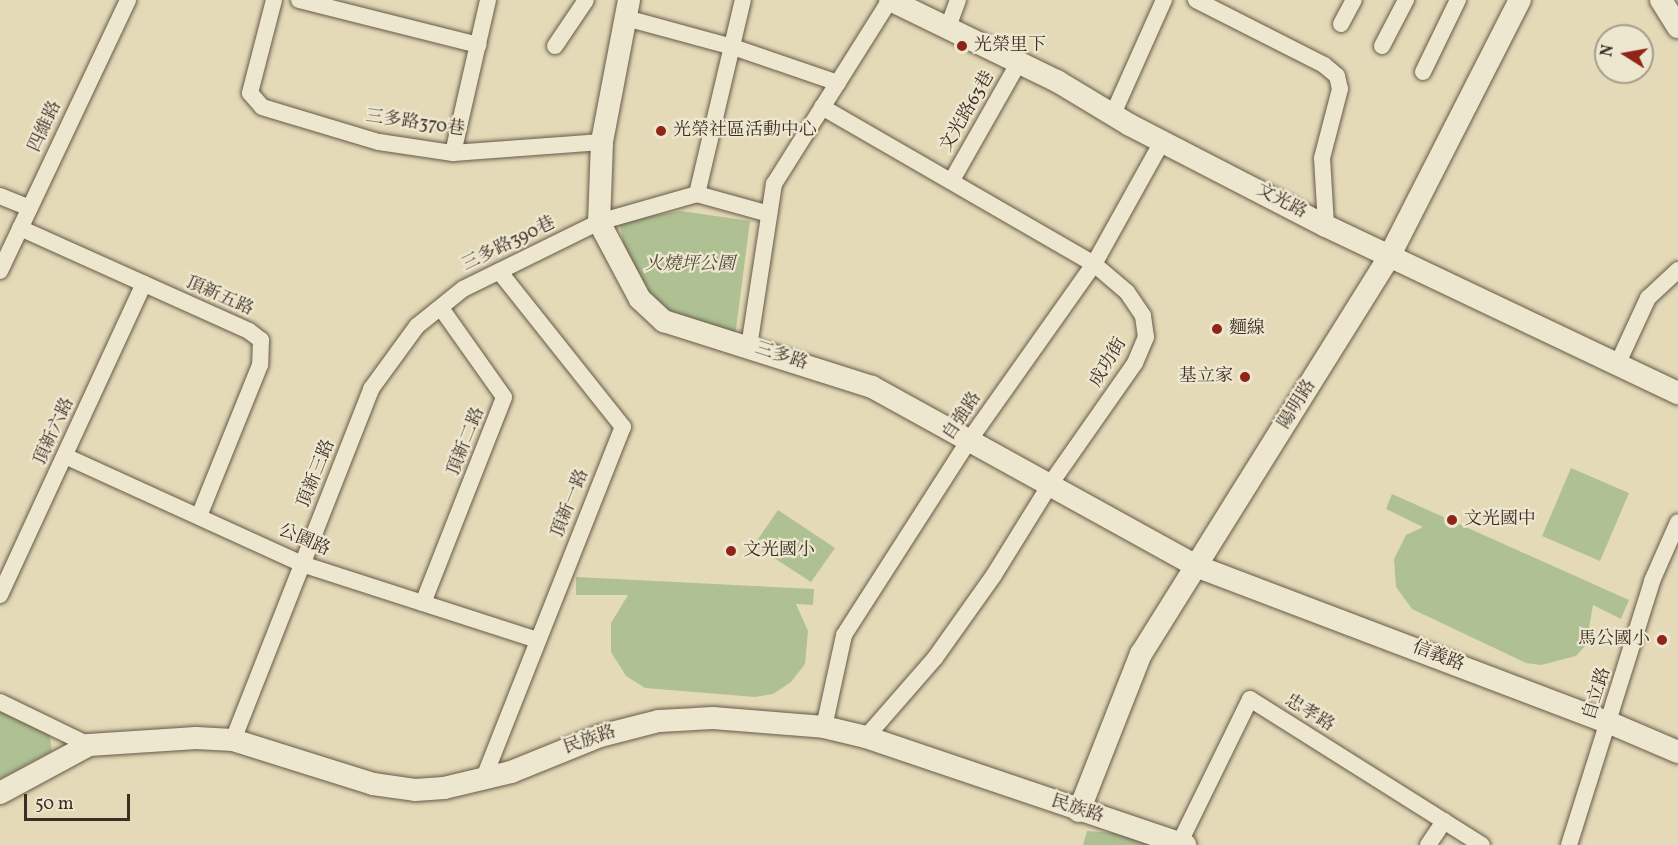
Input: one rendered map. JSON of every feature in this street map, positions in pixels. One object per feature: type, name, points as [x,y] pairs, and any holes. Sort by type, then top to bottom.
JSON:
[{"type":"street","name":"四維路","points":[[0,271],[128,0]]},
{"type":"street","name":"三多路370巷","points":[[274,0],[250,93],[262,107],[379,142],[453,153],[602,142]]},
{"type":"street","points":[[299,0],[478,45]]},
{"type":"street","points":[[453,153],[488,0]]},
{"type":"street","points":[[555,46],[586,0]]},
{"type":"street","points":[[743,0],[697,194],[769,214]]},
{"type":"street","points":[[750,347],[774,184],[890,0]]},
{"type":"street","name":"文光路","points":[[890,0],[947,30],[1019,62],[1326,226],[1678,393]]},
{"type":"street","points":[[947,30],[958,0]]},
{"type":"street","points":[[1113,114],[1164,0]]},
{"type":"street","points":[[1196,0],[1324,65],[1337,76],[1340,90],[1322,158],[1326,226]]},
{"type":"street","points":[[1341,24],[1354,0]]},
{"type":"street","points":[[1382,46],[1406,0]]},
{"type":"street","points":[[1423,72],[1458,0]]},
{"type":"street","name":"陽明路","points":[[1079,811],[1141,654],[1390,255],[1520,0]]},
{"type":"street","points":[[1661,0],[1678,27]]},
{"type":"street","points":[[599,222],[602,142],[628,9],[838,83]]},
{"type":"street","name":"文光路63巷","points":[[951,180],[1019,62]]},
{"type":"street","name":"成功街","points":[[822,107],[1094,264],[1127,292],[1143,316],[1146,337],[1135,363],[1051,483],[994,575],[935,658],[866,737]]},
{"type":"street","name":"自強路","points":[[824,727],[844,635],[970,439],[1094,264],[1163,140]]},
{"type":"street","name":"三多路390巷","points":[[441,308],[463,289],[599,222],[697,194]]},
{"type":"street","points":[[0,196],[30,208]]},
{"type":"street","name":"三多路","points":[[599,222],[640,299],[664,321],[872,387],[1051,483],[1196,566]]},
{"type":"street","name":"頂新五路","points":[[20,228],[261,340],[260,365],[199,516]]},
{"type":"street","points":[[1617,365],[1647,298],[1678,270]]},
{"type":"street","name":"頂新一路","points":[[483,780],[622,427],[500,271]]},
{"type":"street","name":"頂新六路","points":[[0,595],[144,284]]},
{"type":"street","name":"頂新三路","points":[[233,740],[371,389],[417,326],[441,308]]},
{"type":"street","name":"頂新二路","points":[[423,603],[504,398],[441,308]]},
{"type":"street","name":"公園路","points":[[65,456],[302,564],[537,640]]},
{"type":"street","name":"自立路","points":[[1569,845],[1610,723],[1652,581],[1678,522]]},
{"type":"street","name":"信義路","points":[[1196,566],[1610,723],[1678,752]]},
{"type":"street","name":"忠孝路","points":[[1183,843],[1250,699],[1482,845]]},
{"type":"street","points":[[0,702],[89,745]]},
{"type":"street","name":"民族路","points":[[0,793],[89,745],[150,739],[233,740],[348,777],[399,789],[444,788],[483,780],[600,736],[659,721],[713,718],[824,727],[866,737],[1079,811],[1183,843]]},
{"type":"street","points":[[1428,845],[1444,821]]},
{"type":"green space","name":"火燒坪公園","points":[[681,211],[750,221],[735,337],[682,320],[646,300],[626,255],[619,221]]},
{"type":"green space","points":[[1571,468],[1629,493],[1600,561],[1542,536]]},
{"type":"green space","points":[[1392,494],[1629,600],[1621,619],[1593,605],[1586,645],[1576,656],[1541,665],[1526,663],[1412,609],[1396,587],[1394,559],[1406,535],[1423,527],[1386,509]]},
{"type":"green space","points":[[778,510],[835,548],[811,582],[754,545]]},
{"type":"green space","points":[[576,577],[814,589],[813,605],[796,604],[808,631],[805,664],[791,682],[773,694],[755,697],[645,688],[626,676],[611,652],[611,623],[628,595],[576,595]]},
{"type":"green space","points":[[0,705],[49,731],[52,751],[0,779]]},
{"type":"green space","points":[[1087,831],[1116,833],[1159,845],[1083,845]]},
{"type":"place","name":"光榮里下","points":[[962,46]]},
{"type":"place","name":"光榮社區活動中心","points":[[661,131]]},
{"type":"place","name":"麵線","points":[[1217,329]]},
{"type":"place","name":"基立家","points":[[1245,377]]},
{"type":"place","name":"文光國中","points":[[1452,520]]},
{"type":"place","name":"文光國小","points":[[731,551]]},
{"type":"place","name":"馬公國小","points":[[1662,640]]}]
